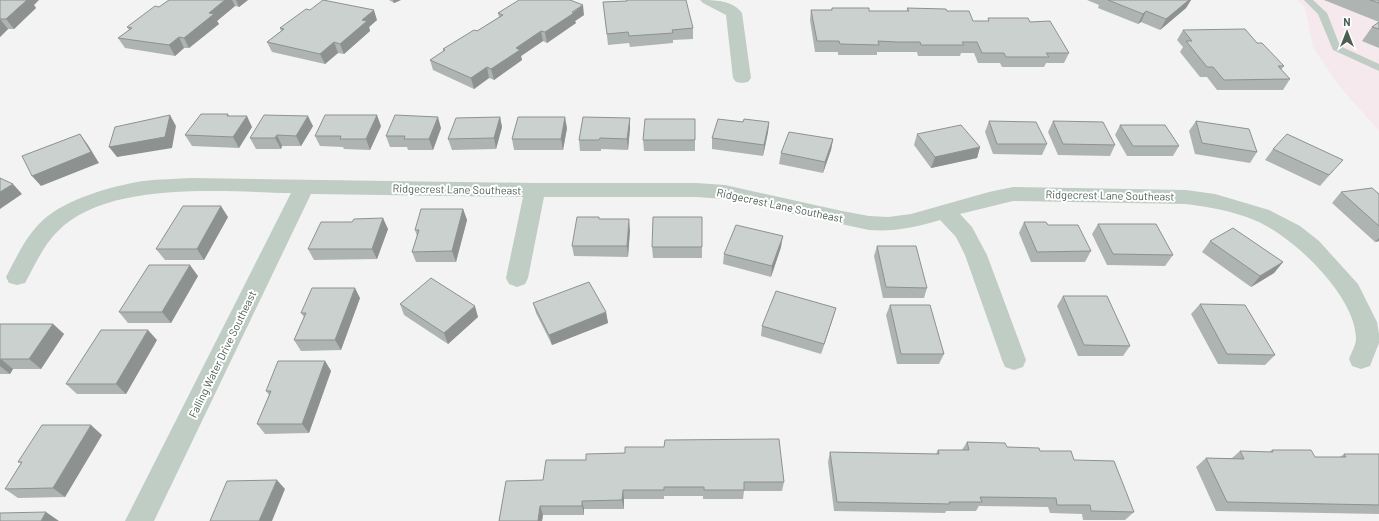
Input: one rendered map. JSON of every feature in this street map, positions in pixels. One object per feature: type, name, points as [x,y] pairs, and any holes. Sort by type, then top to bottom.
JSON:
[{"type":"street","points":[[708,0],[734,13],[742,78]]},
{"type":"street","name":"Ridgecrest Lane Southeast","points":[[17,277],[31,250],[51,226],[78,208],[107,197],[143,188],[192,185],[304,188],[696,190],[725,192],[869,223],[888,224],[911,222],[1013,194],[1047,193],[1186,197],[1216,201],[1262,215],[1292,231],[1311,247],[1350,290],[1365,322],[1368,340],[1361,359]]},
{"type":"street","name":"Falling Water Drive Southeast","points":[[139,521],[304,188]]},
{"type":"street","points":[[517,278],[535,190]]},
{"type":"street","points":[[945,212],[964,232],[976,255],[1014,360]]},
{"type":"lane","points":[[1308,0],[1322,13],[1336,48],[1379,68]]},
{"type":"shaded area","points":[[1297,0],[1379,0],[1379,131],[1340,87],[1313,48],[1305,7]]},
{"type":"building","points":[[0,0],[27,0],[6,19],[0,19]]},
{"type":"building","points":[[169,0],[225,0],[209,13],[214,14],[184,38],[179,37],[169,45],[118,38],[132,28],[127,27],[155,6],[159,7]]},
{"type":"building","points":[[323,0],[374,10],[362,20],[367,21],[340,44],[334,42],[320,54],[267,42],[284,29],[280,28],[306,9],[310,10]]},
{"type":"building","points":[[519,0],[570,0],[583,5],[572,12],[574,13],[545,32],[541,31],[516,48],[520,50],[491,69],[487,67],[471,78],[430,60],[445,50],[443,49],[474,30],[477,31],[503,15],[498,13]]},
{"type":"building","points":[[627,0],[686,0],[693,28],[672,30],[673,33],[629,36],[628,32],[607,34],[603,2]]},
{"type":"building","points":[[1108,0],[1189,0],[1166,19],[1146,11],[1143,14]]},
{"type":"building","points":[[1370,0],[1379,0],[1379,3]]},
{"type":"building","points":[[832,8],[869,8],[869,11],[909,11],[907,8],[946,9],[947,11],[969,11],[973,21],[989,21],[988,18],[1028,18],[1030,22],[1050,21],[1069,53],[1046,53],[1049,57],[1006,57],[1004,53],[982,53],[977,42],[962,42],[964,45],[921,45],[920,42],[878,41],[879,45],[840,44],[839,41],[817,41],[811,10],[832,10]]},
{"type":"building","points":[[1379,22],[1379,29],[1372,27]]},
{"type":"building","points":[[1245,29],[1257,43],[1262,43],[1284,66],[1278,66],[1290,79],[1224,80],[1213,67],[1207,67],[1186,41],[1192,41],[1183,30]]},
{"type":"building","points":[[201,114],[247,116],[233,137],[185,135]]},
{"type":"building","points":[[170,115],[165,137],[109,147],[115,127]]},
{"type":"building","points":[[264,115],[308,116],[296,136],[277,135],[275,138],[250,138]]},
{"type":"building","points":[[325,115],[377,115],[366,139],[340,139],[341,136],[315,136]]},
{"type":"building","points":[[395,115],[438,117],[429,139],[404,139],[405,136],[386,136]]},
{"type":"building","points":[[500,117],[494,138],[448,139],[456,118]]},
{"type":"building","points":[[518,117],[565,117],[561,139],[512,139]]},
{"type":"building","points":[[583,117],[630,118],[627,139],[600,138],[599,140],[579,140]]},
{"type":"building","points":[[645,119],[695,119],[695,140],[643,140]]},
{"type":"building","points":[[718,119],[743,122],[744,119],[769,122],[764,145],[712,138]]},
{"type":"building","points":[[989,121],[1036,122],[1047,144],[997,144]]},
{"type":"building","points":[[1053,121],[1103,122],[1115,145],[1063,144]]},
{"type":"building","points":[[1196,121],[1249,129],[1257,152],[1202,143]]},
{"type":"building","points":[[961,125],[980,147],[935,157],[917,134]]},
{"type":"building","points":[[1120,125],[1165,125],[1179,146],[1133,146]]},
{"type":"building","points":[[789,132],[833,139],[825,162],[781,153]]},
{"type":"building","points":[[80,134],[91,152],[32,176],[22,156]]},
{"type":"building","points":[[1287,134],[1343,160],[1329,175],[1273,149]]},
{"type":"building","points":[[0,178],[13,184],[0,192]]},
{"type":"building","points":[[1372,188],[1379,194],[1379,226],[1341,192]]},
{"type":"building","points":[[183,206],[221,206],[197,249],[156,249]]},
{"type":"building","points":[[421,209],[463,209],[452,251],[412,252],[419,230],[415,230]]},
{"type":"building","points":[[577,217],[629,219],[627,246],[572,246]]},
{"type":"building","points":[[653,217],[702,217],[702,247],[652,247]]},
{"type":"building","points":[[383,218],[372,249],[308,249],[321,222],[352,222],[354,219]]},
{"type":"building","points":[[1024,222],[1046,222],[1048,225],[1078,225],[1091,251],[1037,252]]},
{"type":"building","points":[[1098,224],[1156,224],[1173,255],[1113,254]]},
{"type":"building","points":[[736,225],[783,236],[772,266],[724,254]]},
{"type":"building","points":[[1233,228],[1283,262],[1260,276],[1210,241]]},
{"type":"building","points":[[877,246],[916,246],[927,288],[886,287]]},
{"type":"building","points":[[149,265],[190,265],[162,312],[119,312]]},
{"type":"building","points":[[431,278],[475,306],[444,333],[400,304]]},
{"type":"building","points":[[589,282],[606,312],[549,335],[533,303]]},
{"type":"building","points":[[312,288],[355,288],[335,340],[294,340],[306,313],[301,313]]},
{"type":"building","points":[[776,291],[836,308],[824,344],[762,326]]},
{"type":"building","points":[[1063,296],[1107,296],[1130,346],[1084,345]]},
{"type":"building","points":[[1200,304],[1245,305],[1275,355],[1227,354]]},
{"type":"building","points":[[890,305],[930,305],[944,354],[901,354]]},
{"type":"building","points":[[0,324],[53,324],[29,359],[0,360]]},
{"type":"building","points":[[101,330],[148,330],[116,384],[66,384]]},
{"type":"building","points":[[278,361],[325,361],[302,424],[257,424],[271,391],[266,391]]},
{"type":"building","points":[[42,425],[91,425],[53,488],[5,489],[22,462],[18,462]]},
{"type":"building","points":[[779,439],[784,482],[744,482],[744,490],[704,490],[704,487],[664,487],[664,490],[623,490],[622,500],[582,501],[582,506],[540,506],[538,521],[499,521],[506,481],[543,480],[546,460],[586,460],[586,454],[625,453],[625,447],[664,447],[665,440]]},
{"type":"building","points":[[967,442],[1005,443],[1007,447],[1039,448],[1040,451],[1071,451],[1074,460],[1114,461],[1134,512],[1091,511],[1090,505],[1057,505],[1056,498],[980,497],[982,502],[949,502],[950,504],[837,502],[830,452],[939,454],[938,450],[969,450]]},
{"type":"building","points":[[1272,450],[1311,450],[1315,457],[1346,457],[1344,454],[1379,454],[1379,505],[1227,502],[1206,458],[1244,459],[1240,451],[1273,452]]},
{"type":"building","points":[[277,480],[259,521],[210,521],[227,481]]},
{"type":"building","points":[[46,512],[41,521],[0,521],[0,513]]}]
